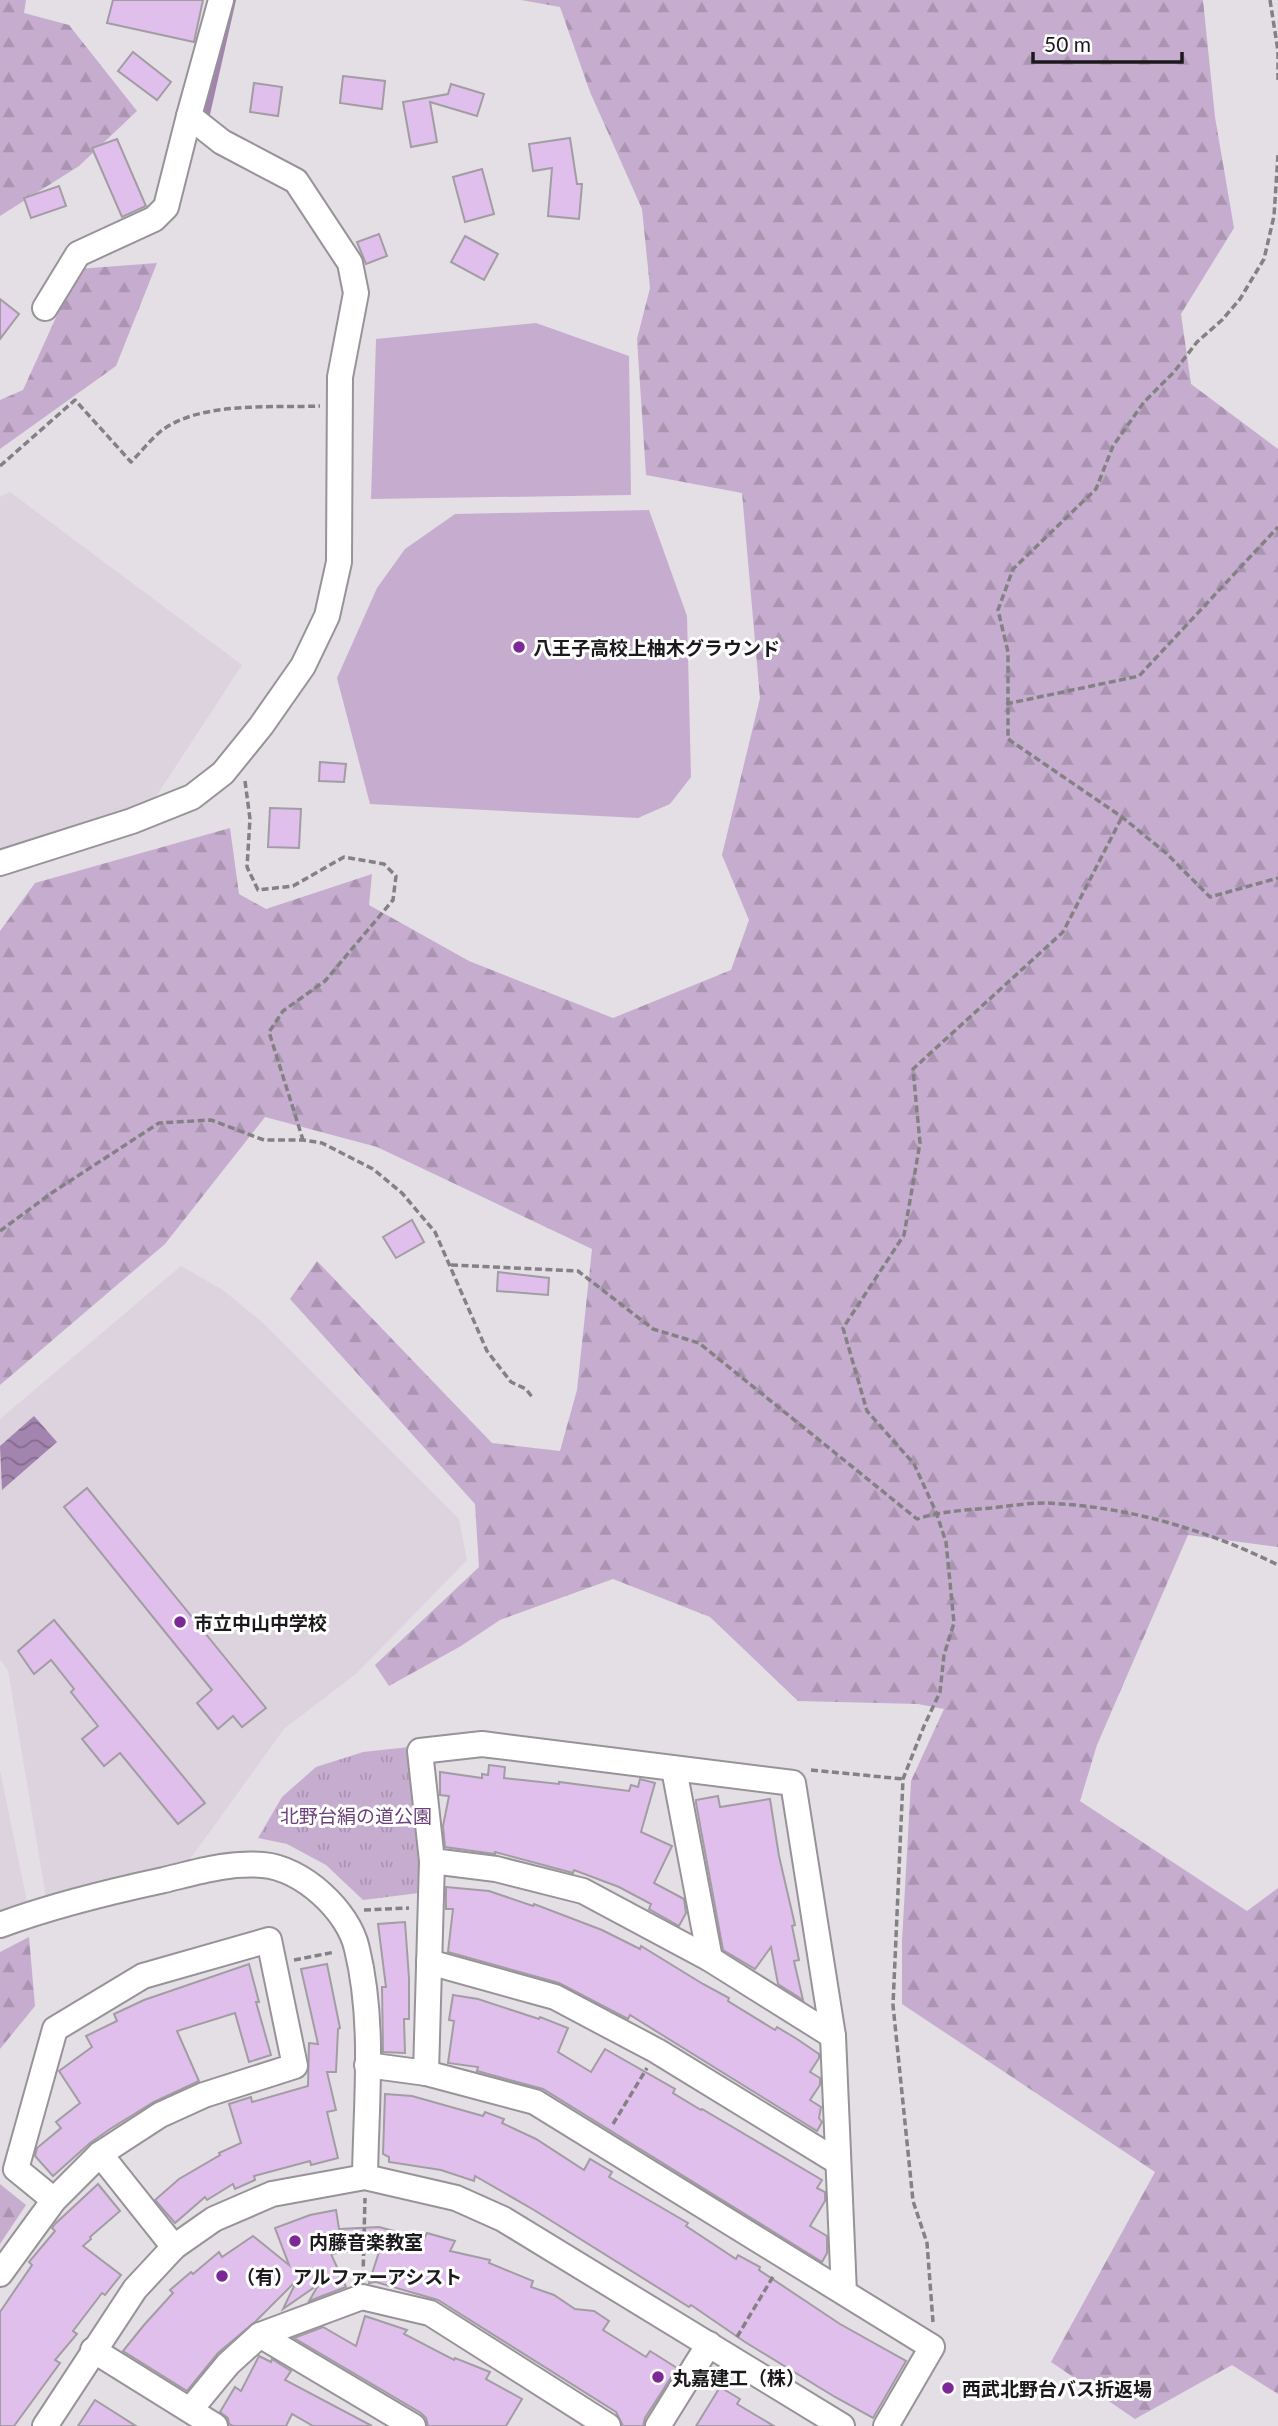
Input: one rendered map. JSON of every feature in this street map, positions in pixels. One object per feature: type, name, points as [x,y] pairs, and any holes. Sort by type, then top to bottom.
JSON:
[{"type":"street","points":[[44,308],[78,254],[154,219],[166,207],[221,0]]},
{"type":"street","points":[[0,863],[132,821],[192,797],[223,773],[261,726],[303,666],[327,616],[339,562],[341,377],[356,293],[350,263],[296,181],[222,142],[189,116]]},
{"type":"street","points":[[426,2073],[432,1861],[420,1751],[482,1744],[793,1783],[833,2036],[844,2293]]},
{"type":"street","points":[[674,1769],[710,1959]]},
{"type":"street","points":[[432,1861],[496,1869],[583,1891],[710,1959],[833,2036]]},
{"type":"street","points":[[0,1925],[42,1909],[94,1895],[232,1864],[266,1865],[304,1879],[333,1903],[357,1947],[366,2009],[368,2065],[365,2187]]},
{"type":"street","points":[[0,2274],[54,2200],[100,2154],[160,2115],[204,2095],[295,2066],[269,1940],[143,1976],[55,2029],[16,2169],[54,2200]]},
{"type":"street","points":[[429,1962],[555,1997],[657,2051],[838,2162]]},
{"type":"street","points":[[368,2065],[426,2073],[536,2102],[932,2347],[886,2426]]},
{"type":"street","points":[[100,2154],[174,2247]]},
{"type":"street","points":[[45,2426],[135,2289],[174,2247],[214,2219],[272,2194],[365,2187],[456,2197],[503,2218],[721,2343],[842,2426]]},
{"type":"street","points":[[190,2410],[228,2364],[261,2335],[362,2297],[430,2313],[608,2426]]},
{"type":"street","points":[[261,2335],[413,2426]]},
{"type":"street","points":[[657,2426],[721,2343]]},
{"type":"street","points":[[93,2350],[215,2426]]},
{"type":"path","points":[[1270,0],[1278,51],[1278,82]]},
{"type":"path","points":[[1278,155],[1274,216],[1264,259],[1240,299],[1222,320],[1197,342],[1174,372],[1144,402],[1114,446],[1097,489],[1013,569],[998,610],[1007,652],[1008,739],[1122,817],[1166,853],[1210,897],[1278,878]]},
{"type":"path","points":[[0,466],[75,400],[131,462],[161,431],[184,418],[222,410],[341,406]]},
{"type":"path","points":[[1006,704],[1139,676],[1278,527]]},
{"type":"path","points":[[242,747],[250,819],[247,867],[258,890],[293,886],[344,857],[384,864],[396,876],[393,900],[325,981],[283,1011],[270,1032],[303,1140]]},
{"type":"path","points":[[932,2347],[927,2243],[913,2201],[893,2005],[903,1779],[940,1692],[944,1655],[954,1623],[946,1542],[936,1512],[914,1464],[867,1411],[843,1328],[904,1236],[920,1143],[913,1069],[1063,932],[1122,817]]},
{"type":"path","points":[[0,1231],[53,1192],[159,1124],[211,1120],[264,1140],[322,1143],[373,1169],[393,1185],[435,1232],[487,1351],[511,1382],[526,1390],[532,1397]]},
{"type":"path","points":[[451,1265],[578,1271],[653,1329],[699,1343],[917,1519],[936,1512],[1043,1503],[1100,1508],[1143,1515],[1183,1527],[1278,1564]]},
{"type":"path","points":[[779,1781],[791,1768],[903,1779]]},
{"type":"path","points":[[337,1912],[430,1907]]},
{"type":"path","points":[[274,1965],[347,1949]]},
{"type":"path","points":[[601,2144],[657,2051]]},
{"type":"path","points":[[362,2297],[365,2187]]},
{"type":"path","points":[[721,2343],[785,2258]]},
{"type":"shaded area","points":[[10,492],[242,665],[153,801],[0,849],[0,497]]},
{"type":"shaded area","points":[[181,1266],[223,1290],[263,1323],[459,1519],[467,1560],[357,1673],[284,1729],[188,1862],[46,1897],[8,1670],[0,1660],[0,1419]]},
{"type":"shaded area","points":[[0,1771],[28,1906],[0,1915]]},
{"type":"green space","points":[[0,0],[26,0],[24,13],[69,25],[137,111],[79,166],[0,216]]},
{"type":"green space","points":[[521,0],[1203,0],[1215,117],[1234,228],[1181,314],[1191,384],[1278,449],[1278,1547],[1188,1535],[1097,1745],[1080,1801],[1247,1911],[1278,1888],[1278,2394],[1232,2365],[1135,2419],[1051,2362],[1155,2172],[902,2004],[902,1941],[911,1781],[944,1709],[918,1704],[798,1701],[710,1617],[613,1579],[500,1620],[461,1646],[389,1686],[375,1665],[479,1567],[475,1504],[290,1299],[317,1261],[492,1443],[560,1451],[577,1390],[592,1249],[377,1147],[265,1117],[165,1244],[0,1385],[0,931],[35,883],[230,828],[239,894],[266,909],[372,874],[369,905],[469,961],[613,1018],[731,970],[749,920],[722,855],[760,698],[742,493],[646,475],[637,339],[650,288],[642,209],[590,92],[560,7]]},
{"type":"green space","points":[[157,263],[116,366],[0,449],[0,400],[23,390],[78,269]]},
{"type":"green space","points":[[536,323],[629,356],[631,495],[371,499],[376,339]]},
{"type":"green space","name":"八王子高校上柚木グラウンド","points":[[649,510],[687,616],[691,777],[670,804],[638,818],[370,804],[337,678],[377,588],[405,549],[455,514]]},
{"type":"green space","name":"北野台絹の道公園","points":[[409,1747],[419,1861],[419,1893],[363,1900],[326,1865],[287,1844],[258,1838],[282,1797],[316,1767],[363,1752]]},
{"type":"green space","points":[[29,1937],[35,2006],[0,2049],[0,1952]]},
{"type":"green space","points":[[0,2184],[26,2205],[0,2244]]},
{"type":"water","points":[[34,1416],[57,1442],[2,1490],[0,1446]]},
{"type":"building","points":[[113,0],[203,0],[194,42],[107,23]]},
{"type":"building","points":[[133,52],[171,82],[157,100],[118,71]]},
{"type":"building","points":[[343,76],[385,81],[382,109],[340,103]]},
{"type":"building","points":[[254,83],[282,87],[278,116],[250,112]]},
{"type":"building","points":[[451,84],[484,94],[477,116],[430,102],[437,142],[411,147],[403,102],[448,94]]},
{"type":"building","points":[[570,138],[577,184],[582,184],[579,219],[548,216],[552,168],[533,171],[529,144]]},
{"type":"building","points":[[117,139],[146,206],[122,217],[92,148]]},
{"type":"building","points":[[482,169],[494,214],[465,222],[453,177]]},
{"type":"building","points":[[59,186],[66,206],[31,218],[24,198]]},
{"type":"building","points":[[379,234],[387,256],[366,264],[357,242]]},
{"type":"building","points":[[465,236],[498,254],[484,280],[451,262]]},
{"type":"building","points":[[0,299],[19,314],[0,339]]},
{"type":"building","points":[[320,762],[346,764],[344,782],[319,781]]},
{"type":"building","points":[[270,808],[301,809],[299,848],[268,847]]},
{"type":"building","points":[[412,1220],[424,1242],[396,1258],[383,1237]]},
{"type":"building","points":[[498,1272],[549,1278],[548,1295],[497,1291]]},
{"type":"building","points":[[87,1488],[266,1708],[242,1727],[233,1716],[218,1729],[197,1703],[212,1690],[64,1507]]},
{"type":"building","points":[[54,1620],[205,1803],[178,1824],[120,1753],[104,1766],[82,1739],[98,1726],[71,1692],[74,1689],[51,1660],[34,1674],[18,1651]]},
{"type":"building","points":[[489,1765],[505,1767],[504,1778],[559,1784],[629,1791],[631,1785],[638,1787],[640,1779],[655,1783],[641,1832],[672,1846],[654,1883],[684,1899],[686,1913],[679,1926],[649,1909],[651,1904],[619,1887],[574,1870],[573,1873],[495,1852],[445,1847],[443,1826],[449,1796],[440,1795],[440,1772],[482,1778],[482,1774],[488,1775]]},
{"type":"building","points":[[718,1796],[720,1807],[770,1799],[779,1856],[795,1925],[792,1926],[799,1960],[794,1961],[803,2000],[778,1984],[771,1947],[755,1969],[723,1950],[696,1803],[696,1800]]},
{"type":"building","points":[[446,1887],[489,1891],[533,1906],[534,1904],[602,1930],[640,1949],[641,1946],[729,1998],[728,2001],[775,2030],[777,2027],[797,2039],[819,2054],[810,2072],[820,2078],[820,2085],[810,2100],[821,2107],[819,2118],[822,2122],[817,2131],[630,2015],[628,2019],[559,1983],[448,1952],[453,1909],[446,1909]]},
{"type":"building","points":[[405,1922],[409,2019],[404,2019],[405,2053],[383,2052],[382,1987],[386,1987],[378,1924]]},
{"type":"building","points":[[249,1964],[259,2002],[256,2002],[271,2055],[249,2062],[235,2013],[177,2031],[199,2081],[154,2102],[110,2129],[53,2176],[35,2156],[37,2148],[61,2128],[56,2122],[80,2103],[59,2071],[92,2047],[86,2036],[117,2021],[114,2014],[144,2000]]},
{"type":"building","points":[[327,1964],[340,2028],[336,2072],[327,2072],[336,2110],[327,2112],[338,2158],[311,2165],[310,2161],[254,2176],[255,2180],[235,2189],[233,2184],[207,2200],[205,2197],[175,2223],[155,2200],[179,2179],[220,2155],[219,2153],[241,2143],[229,2104],[251,2097],[252,2102],[308,2086],[309,2043],[318,2044],[301,1969]]},
{"type":"building","points":[[453,1995],[478,1999],[568,2028],[558,2052],[591,2072],[605,2049],[675,2089],[673,2093],[701,2110],[822,2180],[817,2188],[825,2192],[825,2201],[810,2226],[827,2236],[827,2253],[822,2262],[543,2089],[477,2071],[478,2067],[448,2063],[454,2021],[449,2020]]},
{"type":"building","points":[[385,2094],[412,2096],[483,2116],[485,2112],[504,2119],[502,2123],[536,2139],[584,2170],[590,2159],[612,2172],[609,2177],[688,2223],[686,2226],[736,2259],[738,2255],[760,2267],[759,2270],[840,2324],[906,2361],[873,2418],[475,2176],[474,2181],[441,2170],[389,2162],[389,2157],[383,2154]]},
{"type":"building","points":[[98,2184],[120,2211],[83,2246],[121,2275],[105,2295],[102,2293],[73,2331],[77,2334],[55,2360],[60,2363],[14,2426],[0,2426],[0,2312],[32,2265],[29,2262],[55,2231],[52,2228],[55,2224]]},
{"type":"building","points":[[336,2210],[339,2229],[379,2227],[424,2239],[427,2233],[455,2241],[450,2251],[490,2260],[489,2263],[533,2281],[531,2287],[554,2295],[575,2309],[594,2311],[609,2321],[603,2330],[646,2357],[650,2351],[677,2368],[645,2418],[643,2426],[623,2426],[616,2412],[438,2300],[376,2282],[369,2283],[379,2252],[358,2250],[331,2254],[346,2287],[309,2301],[319,2284],[283,2309],[297,2280],[256,2321],[218,2353],[187,2391],[123,2351],[173,2293],[170,2290],[219,2252],[222,2257],[253,2236],[289,2265],[275,2228],[310,2215]]},
{"type":"building","points":[[365,2316],[407,2330],[404,2334],[454,2360],[455,2358],[490,2372],[486,2379],[522,2399],[506,2426],[428,2426],[421,2413],[294,2338],[323,2327],[356,2346]]},
{"type":"building","points":[[259,2356],[271,2362],[272,2359],[291,2371],[285,2380],[372,2426],[313,2426],[292,2414],[286,2426],[229,2424],[228,2418],[220,2412],[235,2387],[241,2391]]},
{"type":"building","points":[[720,2387],[740,2399],[737,2404],[774,2426],[696,2426]]},
{"type":"building","points":[[95,2400],[136,2426],[78,2426]]},
{"type":"waterway","points":[[207,114],[233,0]]},
{"type":"place","name":"八王子高校上柚木グラウンド","points":[[519,647]]},
{"type":"place","name":"市立中山中学校","points":[[180,1622]]},
{"type":"place","name":"内藤音楽教室","points":[[295,2241]]},
{"type":"place","name":"（有）アルファーアシスト","points":[[222,2276]]},
{"type":"place","name":"丸嘉建工（株）","points":[[658,2377]]},
{"type":"place","name":"西武北野台バス折返場","points":[[948,2388]]}]
